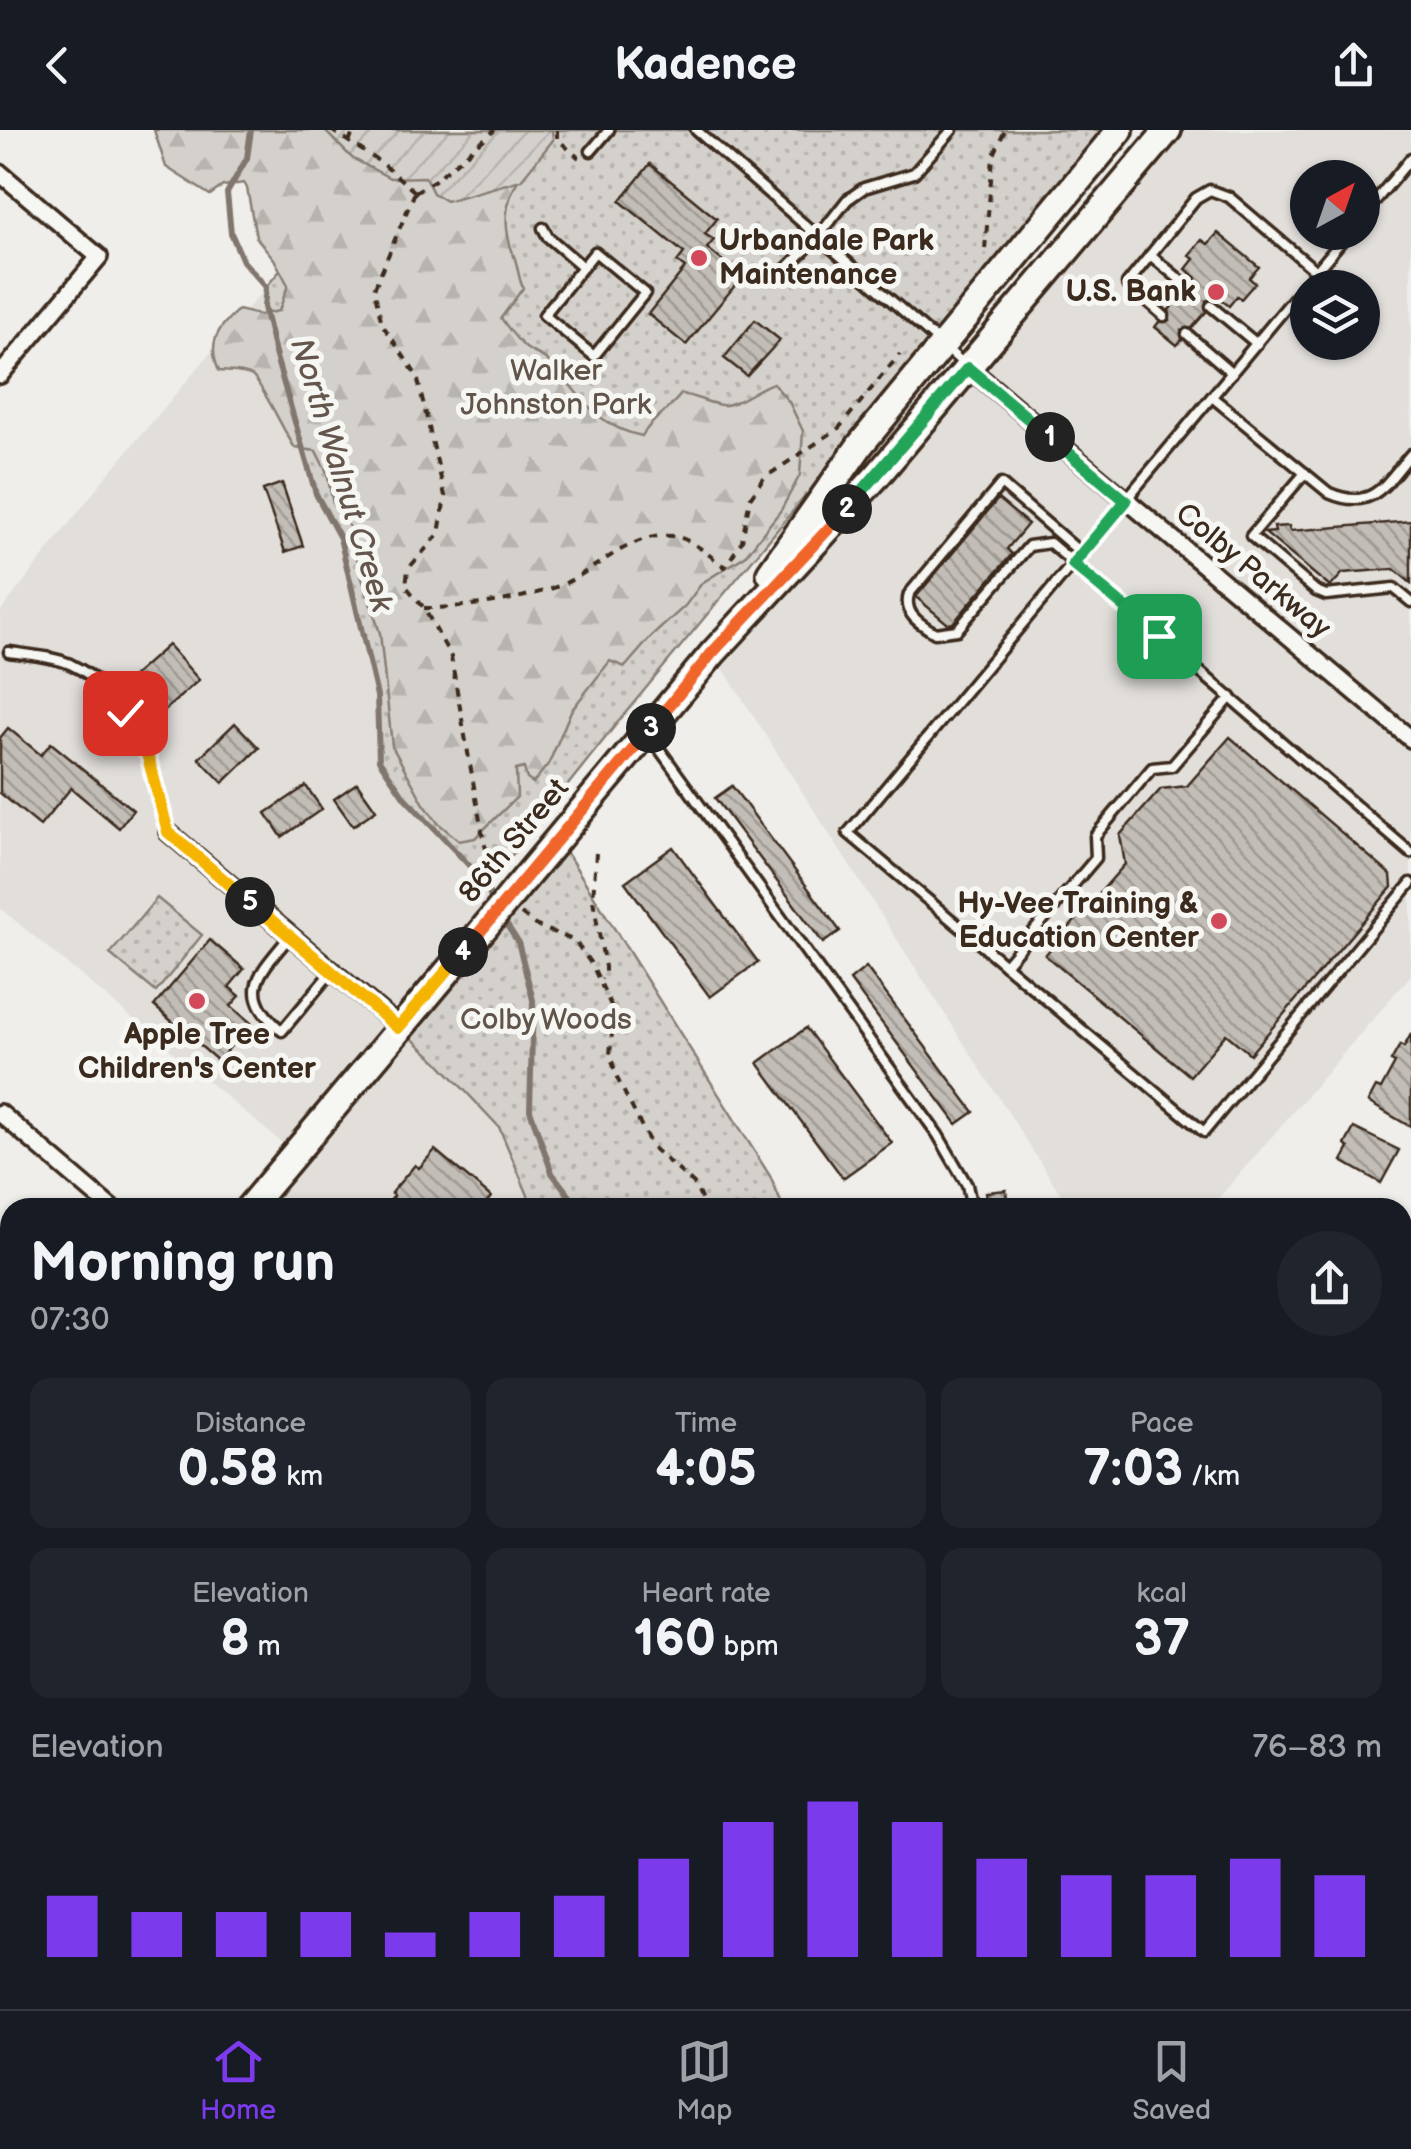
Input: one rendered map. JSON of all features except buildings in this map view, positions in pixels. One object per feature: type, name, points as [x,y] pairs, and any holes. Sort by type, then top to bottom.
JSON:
[{"type":"main road","name":"86th Street","points":[[257,1198],[513,897],[712,653],[860,444],[1120,130]]},
{"type":"main road","name":"86th Street","points":[[712,653],[876,477],[1168,130]]},
{"type":"street","points":[[0,173],[99,257],[0,375]]},
{"type":"street","name":"Colby Parkway","points":[[968,368],[1411,739]]},
{"type":"street","points":[[168,832],[398,1028]]},
{"type":"street","points":[[0,1113],[99,1198]]},
{"type":"lane","points":[[591,151],[609,130]]},
{"type":"lane","points":[[696,130],[968,368]]},
{"type":"lane","points":[[786,269],[854,194],[914,173],[952,130]]},
{"type":"lane","points":[[1380,195],[1411,158]]},
{"type":"lane","points":[[1164,316],[1127,284],[1196,198],[1210,190],[1218,190],[1315,270]]},
{"type":"lane","points":[[543,228],[583,267]]},
{"type":"lane","points":[[1319,270],[1335,250]]},
{"type":"lane","points":[[596,252],[646,293],[594,356],[544,315],[583,267],[596,252]]},
{"type":"lane","points":[[1150,255],[1189,287]]},
{"type":"lane","points":[[1290,304],[848,834],[1204,1132],[1411,883]]},
{"type":"lane","points":[[1211,306],[1257,344]]},
{"type":"lane","points":[[1186,334],[1232,373]]},
{"type":"lane","points":[[1212,397],[1329,492],[1346,500],[1378,493],[1411,454]]},
{"type":"lane","points":[[1305,473],[1251,536],[1316,591],[1326,594],[1394,588],[1411,602]]},
{"type":"lane","points":[[1082,554],[1001,484],[908,594],[906,603],[922,625],[936,632],[957,630],[1030,546],[1050,544],[1411,854]]},
{"type":"lane","points":[[9,652],[69,664],[106,687],[148,757],[168,832]]},
{"type":"lane","points":[[1005,965],[1096,858],[1095,836],[1152,768],[1172,766],[1231,697]]},
{"type":"lane","points":[[647,733],[938,1135],[967,1184],[970,1198]]},
{"type":"lane","points":[[290,936],[257,977],[256,999],[260,1012],[270,1021],[282,1031],[332,971]]},
{"type":"path","points":[[332,130],[396,174],[415,192]]},
{"type":"path","points":[[349,143],[354,130]]},
{"type":"path","points":[[495,130],[415,192],[374,290],[382,324],[417,376],[443,480],[444,516],[439,534],[408,569],[406,586],[424,608],[450,656],[484,843],[513,897],[536,925],[576,941],[601,979],[614,1012],[610,1054],[617,1078],[652,1147],[696,1184],[702,1198]]},
{"type":"path","points":[[557,130],[557,139],[582,161]]},
{"type":"path","points":[[985,248],[993,157],[1005,130]]},
{"type":"path","points":[[424,608],[464,605],[554,588],[622,550],[659,537],[675,536],[688,541],[724,568],[742,541],[755,488],[839,428],[900,354]]},
{"type":"path","points":[[596,853],[593,900],[605,967],[601,979]]},
{"type":"shaded area","points":[[1168,130],[1411,130],[1411,720],[1402,732],[1411,740],[1411,975],[1219,1198],[1063,1198],[713,653]]},
{"type":"shaded area","points":[[266,287],[264,308],[316,494],[340,538],[377,696],[379,760],[483,880],[498,911],[399,1027],[500,1127],[529,1198],[256,1198],[294,1153],[0,908],[0,612],[104,479]]},
{"type":"green space","points":[[154,130],[344,130],[529,164],[510,197],[507,219],[523,288],[501,318],[522,345],[547,360],[599,416],[625,431],[642,436],[681,394],[727,405],[773,383],[789,402],[803,431],[800,475],[781,510],[745,556],[702,583],[685,606],[625,667],[610,661],[571,711],[549,763],[533,783],[527,779],[524,768],[516,770],[517,797],[475,838],[459,841],[438,823],[392,746],[380,633],[351,529],[333,504],[327,473],[316,451],[295,448],[252,376],[219,371],[214,345],[220,330],[238,310],[259,315],[279,311],[288,285],[256,237],[247,188],[244,183],[223,186],[210,195],[166,167]]},
{"type":"green space","name":"Walker Johnston Park","points":[[185,130],[1109,130],[508,860],[500,857],[483,880],[405,798],[379,760],[377,696],[340,538],[316,494],[264,307],[266,287],[309,237]]},
{"type":"green space","points":[[324,130],[552,130],[553,140],[521,180],[446,201],[433,193],[425,177],[390,178],[352,158]]},
{"type":"green space","name":"Colby Woods","points":[[558,839],[770,1176],[779,1198],[529,1198],[499,1127],[399,1027]]},
{"type":"green space","points":[[157,898],[202,935],[156,992],[110,954]]},
{"type":"waterway","name":"North Walnut Creek","points":[[251,130],[247,158],[227,193],[231,233],[243,261],[266,287],[264,307],[276,357],[316,494],[340,538],[377,696],[379,760],[405,798],[483,880],[493,902]]},
{"type":"waterway","name":"North Walnut Creek","points":[[502,918],[518,942],[533,1000],[530,1110],[552,1173],[571,1198]]},
{"type":"place","name":"Urbandale Park Maintenance","points":[[699,258]]},
{"type":"place","name":"U.S. Bank","points":[[1216,292]]},
{"type":"place","name":"Hy-Vee Training & Education Center","points":[[1219,921]]},
{"type":"place","name":"Apple Tree Children's Center","points":[[197,1001]]},
{"type":"route","points":[[125,713],[148,757],[168,832],[398,1028],[712,653],[876,477],[968,368],[1126,501],[1073,564],[1159,636]]}]
